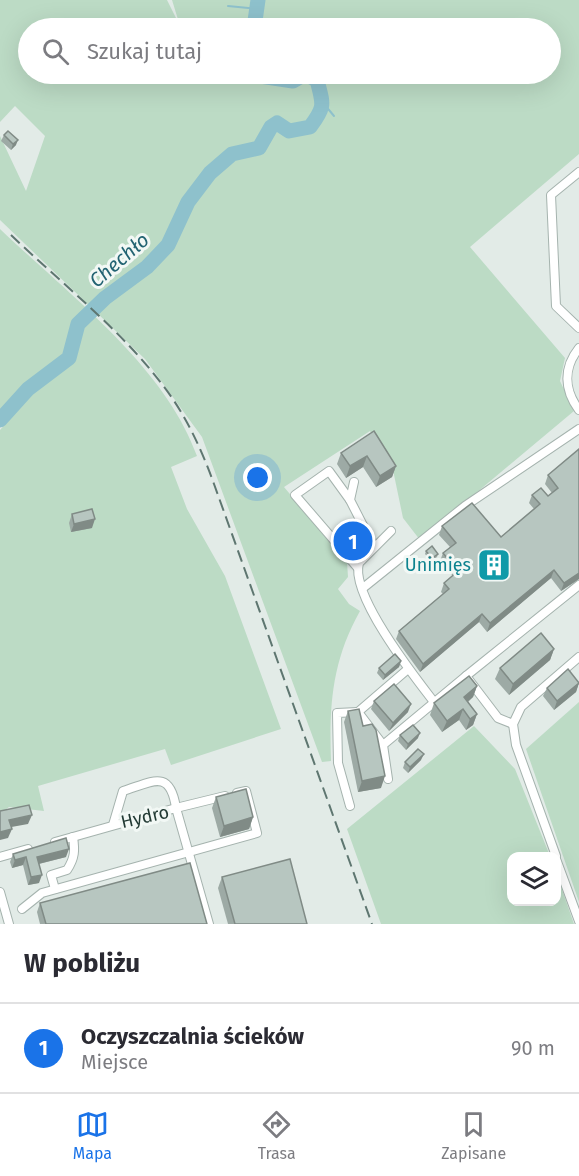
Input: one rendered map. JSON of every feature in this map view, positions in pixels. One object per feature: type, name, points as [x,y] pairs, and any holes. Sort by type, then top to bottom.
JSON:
[{"type":"street","points":[[579,172],[551,195],[556,306],[579,328]]},
{"type":"street","points":[[579,348],[570,361],[566,383],[579,410]]},
{"type":"street","points":[[363,588],[465,506],[579,429]]},
{"type":"street","points":[[374,547],[350,500],[329,471],[295,495],[357,567],[363,597],[408,669],[434,702]]},
{"type":"street","points":[[350,500],[354,482]]},
{"type":"street","points":[[357,567],[391,531]]},
{"type":"street","points":[[383,745],[579,585]]},
{"type":"street","points":[[554,852],[516,745],[513,724],[521,707],[579,657]]},
{"type":"street","points":[[350,806],[338,763],[338,713],[358,712],[408,669]]},
{"type":"street","points":[[466,676],[498,718],[513,724]]},
{"type":"street","points":[[358,712],[383,745],[387,779]]},
{"type":"street","points":[[22,909],[42,893],[257,834],[246,791],[176,808],[171,786],[166,781],[123,790],[114,825]]},
{"type":"street","name":"Hydro","points":[[45,844],[176,808],[209,924]]},
{"type":"street","points":[[55,889],[51,874],[68,870],[75,852],[73,837]]},
{"type":"street","points":[[0,857],[34,848]]},
{"type":"street","points":[[561,871],[579,921]]},
{"type":"street","points":[[0,892],[9,924]]},
{"type":"green space","points":[[0,0],[167,0],[176,18],[18,18],[18,84],[561,84],[561,18],[178,18],[172,0],[579,0],[579,154],[470,247],[565,358],[560,381],[574,411],[420,540],[403,518],[393,470],[370,431],[284,487],[347,562],[348,577],[338,589],[349,604],[360,611],[343,648],[334,684],[331,761],[322,762],[202,437],[145,359],[0,220],[0,136],[26,191],[45,136],[15,106],[0,122]]},
{"type":"green space","points":[[0,229],[112,333],[139,362],[182,423],[197,456],[171,467],[187,509],[225,576],[281,729],[171,765],[165,749],[38,786],[44,811],[9,807],[0,814],[0,430],[67,354],[0,425]]},
{"type":"green space","points":[[579,702],[579,902],[526,749]]},
{"type":"green space","points":[[474,726],[515,769],[548,852],[507,852],[507,906],[561,906],[561,887],[574,924],[381,924],[347,829]]},
{"type":"water","points":[[345,520],[353,522],[357,529],[340,541],[336,532],[337,525]]},
{"type":"building","points":[[8,131],[18,140],[13,144],[4,135]]},
{"type":"building","points":[[374,431],[396,466],[380,476],[367,456],[350,466],[341,453]]},
{"type":"building","name":"Unimięs","points":[[579,449],[579,573],[564,583],[554,570],[490,623],[482,614],[423,664],[399,631],[449,589],[444,583],[458,571],[443,553],[456,543],[442,526],[472,503],[501,537],[540,504],[532,495],[541,488],[548,496],[558,488],[548,475]]},
{"type":"building","points":[[92,509],[95,519],[74,524],[72,514]]},
{"type":"building","points":[[361,521],[370,538],[365,542],[363,538],[355,543],[345,531]]},
{"type":"building","points":[[432,546],[438,554],[432,558],[426,551]]},
{"type":"building","points":[[541,633],[554,649],[513,684],[500,668]]},
{"type":"building","points":[[395,654],[401,661],[385,675],[379,668]]},
{"type":"building","points":[[568,669],[579,683],[557,701],[547,688]]},
{"type":"building","points":[[469,676],[477,686],[464,697],[477,714],[470,719],[463,709],[447,721],[434,703]]},
{"type":"building","points":[[394,684],[411,704],[393,723],[374,701]]},
{"type":"building","points":[[359,709],[363,726],[372,724],[376,730],[385,776],[362,781],[348,711]]},
{"type":"building","points":[[413,725],[420,733],[408,744],[400,735]]},
{"type":"building","points":[[418,749],[424,754],[410,767],[405,762]]},
{"type":"building","points":[[246,789],[253,817],[224,826],[216,797]]},
{"type":"building","points":[[29,805],[32,815],[9,820],[12,829],[0,832],[0,811]]},
{"type":"building","points":[[66,838],[69,849],[37,857],[42,875],[31,877],[26,857],[15,860],[13,854]]},
{"type":"building","points":[[290,859],[307,924],[235,924],[222,877]]},
{"type":"building","points":[[190,863],[207,924],[46,924],[40,903]]},
{"type":"waterway","name":"Chechło","points":[[255,18],[258,0]]},
{"type":"waterway","points":[[228,6],[259,9]]},
{"type":"waterway","name":"Chechło","points":[[0,420],[28,389],[69,358],[78,324],[105,298],[147,267],[168,245],[188,202],[210,173],[232,154],[259,148],[271,127],[277,123],[289,131],[310,127],[322,105],[318,84]]},
{"type":"waterway","points":[[324,104],[334,116]]},
{"type":"waterway","name":"Chechło","points":[[66,359],[70,364]]},
{"type":"railway","points":[[11,235],[89,306],[145,363],[170,394],[192,431],[214,484],[372,924]]},
{"type":"place","name":"Oczyszczalnia ścieków","points":[[353,541]]},
{"type":"place","name":"Unimięs","points":[[494,565]]}]
